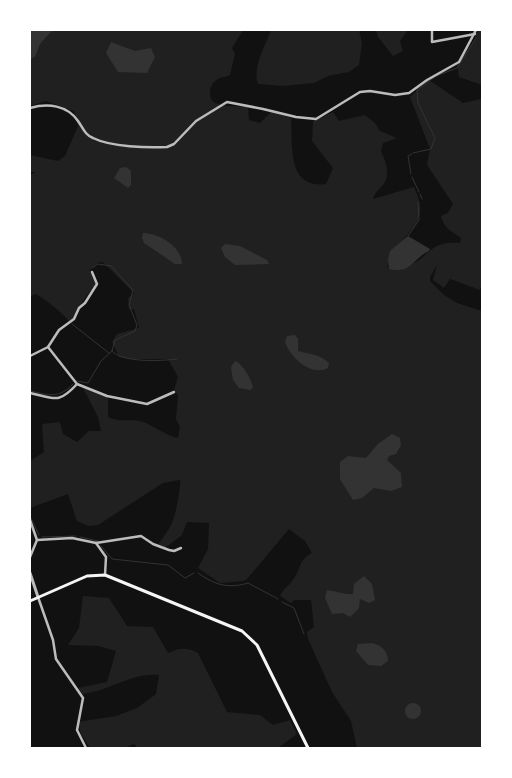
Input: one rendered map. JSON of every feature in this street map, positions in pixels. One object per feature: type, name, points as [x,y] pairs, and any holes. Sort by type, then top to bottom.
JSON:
[{"type":"main road","points":[[30,601],[87,576],[105,575],[228,625],[247,635],[260,651],[308,748]]},
{"type":"street","points":[[432,30],[432,42],[475,34]]},
{"type":"street","points":[[30,108],[44,104],[72,112],[86,134],[95,139],[121,144],[167,147],[174,144],[196,121],[227,102],[296,117],[316,119],[360,92],[370,91],[395,95],[409,93],[427,80],[459,62],[476,30]]},
{"type":"street","points":[[30,356],[48,347],[59,330],[74,320],[79,308],[85,303],[97,284],[92,272]]},
{"type":"street","points":[[48,347],[77,384],[107,396],[143,404],[174,392]]},
{"type":"street","points":[[30,393],[56,400],[66,396],[77,384]]},
{"type":"street","points":[[30,520],[37,540],[30,557]]},
{"type":"street","points":[[37,540],[72,538],[96,543],[139,536],[169,550],[174,551],[181,548]]},
{"type":"street","points":[[96,543],[106,557],[105,575]]},
{"type":"street","points":[[30,573],[53,640],[56,658],[83,698],[77,730],[86,748]]},
{"type":"shaded area","points":[[30,30],[243,30],[232,48],[235,54],[230,75],[215,81],[210,90],[212,100],[215,103],[227,106],[248,107],[249,120],[260,123],[272,111],[291,118],[294,163],[304,179],[313,184],[326,184],[333,168],[312,141],[313,121],[333,112],[339,121],[365,115],[375,123],[380,131],[397,138],[383,143],[381,151],[387,174],[385,182],[373,199],[414,187],[420,204],[420,216],[387,266],[389,269],[417,262],[436,247],[442,244],[460,243],[461,238],[448,229],[442,220],[441,216],[448,213],[453,204],[427,165],[430,149],[410,97],[429,80],[463,103],[481,99],[482,96],[482,285],[480,290],[450,279],[444,288],[433,280],[437,265],[430,277],[430,281],[444,295],[457,303],[482,311],[482,748],[357,748],[351,721],[332,692],[308,639],[307,632],[314,627],[311,600],[294,600],[291,603],[280,596],[296,576],[304,559],[312,553],[305,541],[289,529],[247,579],[220,583],[198,568],[208,549],[209,523],[187,522],[182,535],[165,548],[158,545],[174,517],[180,480],[163,483],[98,525],[89,526],[77,521],[68,494],[30,508],[30,461],[44,452],[42,424],[60,422],[63,434],[77,442],[89,431],[101,431],[98,417],[82,386],[108,397],[108,417],[112,419],[143,422],[178,438],[180,427],[176,419],[178,395],[174,390],[178,377],[168,359],[129,359],[119,357],[112,342],[117,334],[139,328],[134,309],[129,309],[128,298],[134,293],[104,263],[99,262],[90,270],[96,285],[81,304],[76,316],[69,321],[41,297],[36,294],[30,296],[30,175],[36,172],[30,172],[30,155],[58,161],[65,156],[78,126],[74,111],[46,101],[30,106],[30,60],[34,58]]},
{"type":"shaded area","points":[[30,30],[53,30],[39,45],[35,56],[30,60]]},
{"type":"shaded area","points":[[271,30],[359,30],[362,43],[359,65],[349,72],[328,76],[314,83],[284,86],[258,84],[258,63]]},
{"type":"shaded area","points":[[376,30],[408,30],[400,41],[403,51],[393,56],[378,37]]},
{"type":"shaded area","points":[[478,31],[482,31],[482,85],[459,77],[457,66],[474,41]]},
{"type":"shaded area","points":[[111,42],[135,51],[151,48],[155,57],[147,73],[118,72],[106,53]]},
{"type":"shaded area","points":[[126,167],[131,171],[131,185],[128,188],[114,178],[120,168]]},
{"type":"shaded area","points":[[143,233],[156,235],[168,242],[178,252],[182,264],[175,264],[144,243]]},
{"type":"shaded area","points":[[408,236],[430,249],[429,251],[407,268],[389,269],[390,251]]},
{"type":"shaded area","points":[[225,244],[240,246],[267,260],[269,264],[235,265],[225,257],[221,248]]},
{"type":"shaded area","points":[[295,335],[298,339],[298,351],[322,358],[329,363],[328,368],[315,370],[308,368],[291,354],[285,342],[287,336]]},
{"type":"shaded area","points":[[235,361],[238,362],[248,376],[253,387],[251,390],[239,388],[233,380],[231,367]]},
{"type":"shaded area","points":[[392,434],[400,438],[401,445],[396,454],[389,456],[387,460],[401,473],[402,487],[391,491],[374,488],[362,498],[353,500],[340,479],[340,462],[348,456],[366,458],[378,444]]},
{"type":"shaded area","points":[[364,576],[372,584],[375,600],[369,603],[360,599],[359,608],[350,617],[343,613],[332,614],[325,598],[327,590],[353,594],[354,584]]},
{"type":"shaded area","points":[[83,596],[109,598],[127,626],[153,627],[168,653],[183,649],[198,653],[227,712],[260,715],[273,725],[290,720],[297,734],[278,748],[138,748],[134,744],[124,748],[90,748],[81,734],[78,722],[116,716],[137,708],[156,694],[159,675],[139,676],[81,694],[78,688],[107,682],[116,651],[98,646],[68,645],[79,628]]},
{"type":"shaded area","points":[[372,643],[381,647],[387,654],[388,661],[381,666],[368,665],[356,651],[358,644]]},
{"type":"shaded area","points":[[413,703],[419,705],[421,711],[419,717],[413,719],[407,717],[405,711],[407,705]]},
{"type":"waterway","points":[[413,153],[431,149],[435,138],[418,103],[417,90],[436,76],[457,68],[476,38]]},
{"type":"waterway","points":[[411,174],[408,156],[412,154]]},
{"type":"waterway","points":[[412,177],[419,192]]},
{"type":"waterway","points":[[420,194],[422,199]]},
{"type":"waterway","points":[[408,236],[419,220],[418,202]]},
{"type":"waterway","points":[[77,381],[88,383],[101,361],[112,351],[115,340],[135,331],[137,325],[129,305],[133,290],[111,266],[98,264],[92,268]]},
{"type":"waterway","points":[[72,324],[109,353]]},
{"type":"waterway","points":[[112,351],[124,358],[152,361],[177,359]]},
{"type":"waterway","points":[[30,391],[53,395],[63,392],[73,384]]},
{"type":"waterway","points":[[30,516],[39,535]]},
{"type":"waterway","points":[[42,537],[76,536]]},
{"type":"waterway","points":[[80,537],[98,541]]},
{"type":"waterway","points":[[101,546],[112,559],[168,565],[185,578],[194,573]]},
{"type":"waterway","points":[[198,573],[222,585],[234,586],[248,583],[278,599]]},
{"type":"waterway","points":[[282,602],[294,608],[304,634]]}]
